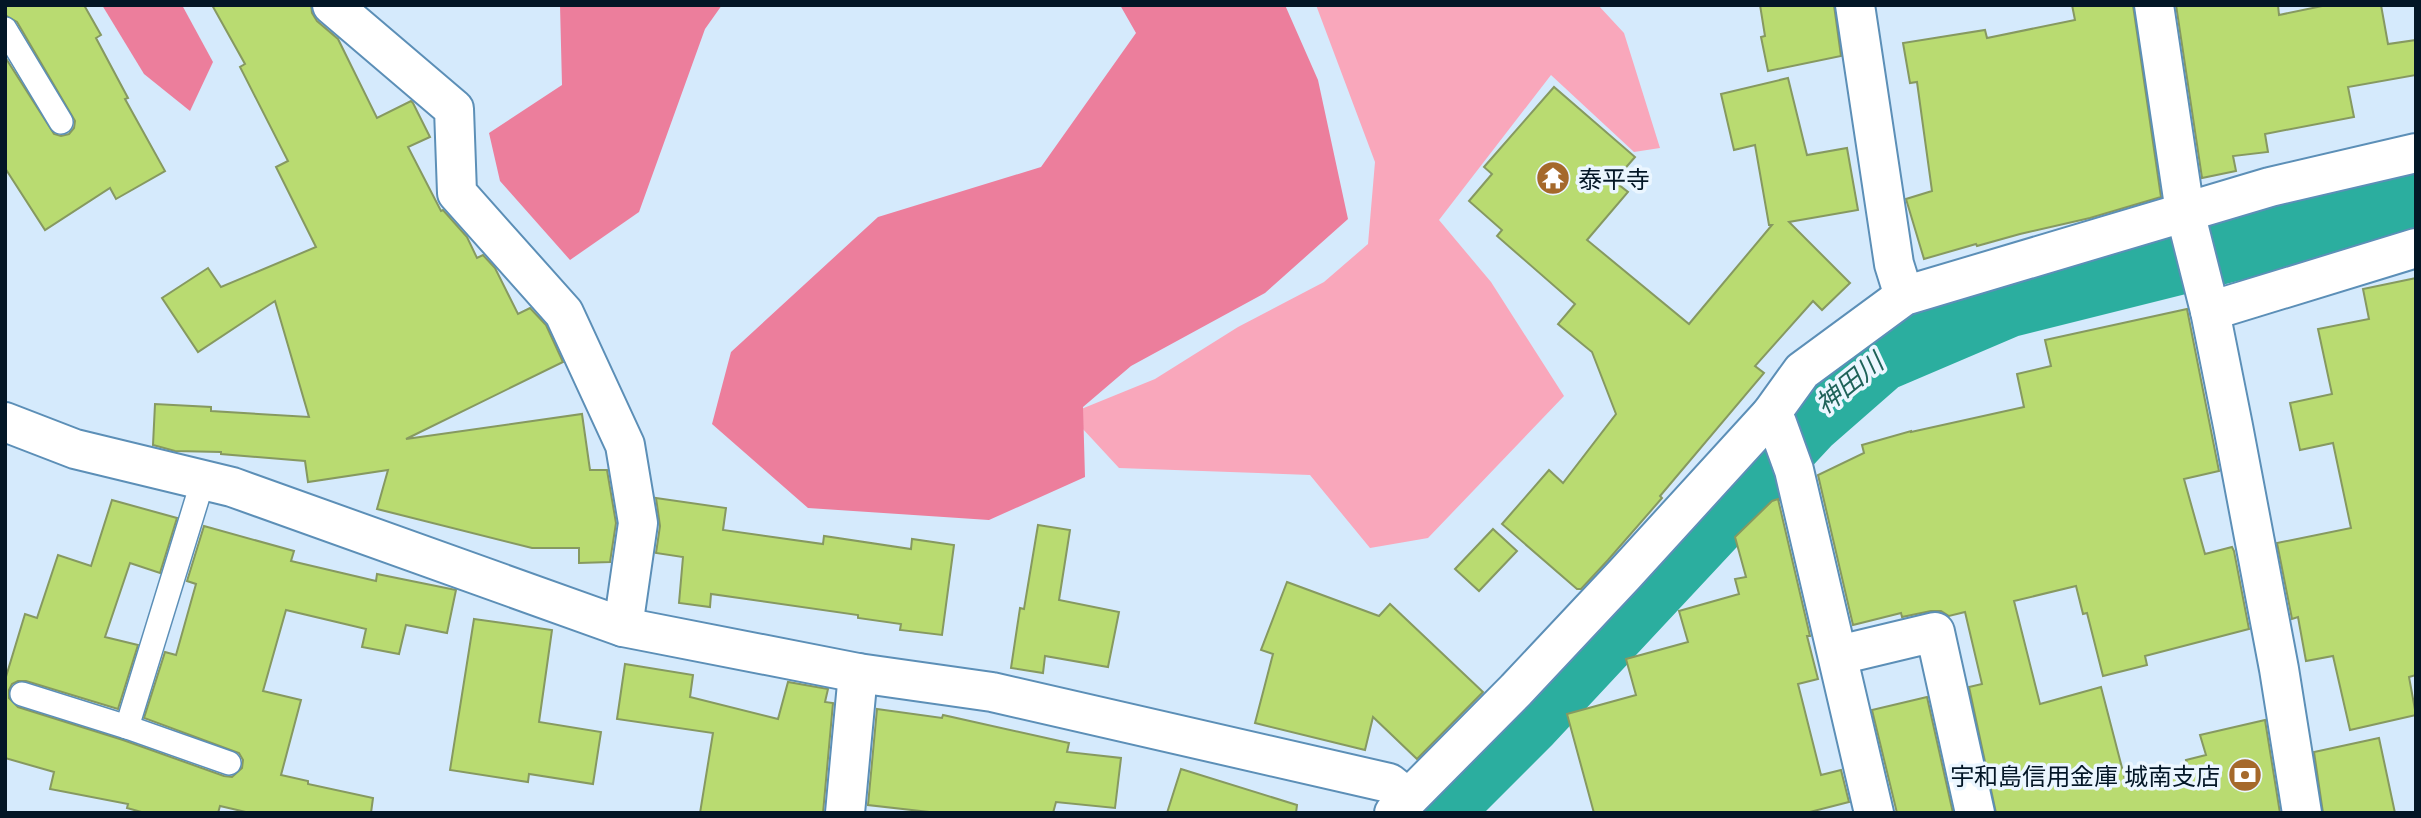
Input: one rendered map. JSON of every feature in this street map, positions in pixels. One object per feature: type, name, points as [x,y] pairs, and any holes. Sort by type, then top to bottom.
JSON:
[{"type":"street","points":[[332,5],[454,109],[457,193],[564,313],[625,445],[638,523],[622,627]]},
{"type":"street","points":[[1855,5],[1894,264],[1903,296]]},
{"type":"street","points":[[2154,5],[2188,219],[2207,298],[2276,655],[2302,813]]},
{"type":"street","points":[[5,422],[75,449],[232,487],[622,627],[858,673],[992,692],[1389,783],[1401,805],[1516,690],[1774,418],[1802,371],[1903,296],[2188,219],[2270,187],[2416,153]]},
{"type":"street","points":[[2207,298],[2416,248]]},
{"type":"street","points":[[1774,418],[1790,458],[1839,655],[1866,811]]},
{"type":"street","points":[[1839,655],[1935,632],[1975,813]]},
{"type":"street","points":[[845,813],[858,673]]},
{"type":"lane","points":[[5,29],[61,122]]},
{"type":"lane","points":[[127,727],[203,480]]},
{"type":"lane","points":[[22,694],[229,763]]},
{"type":"shaded area","points":[[102,5],[182,5],[213,62],[190,111],[144,74]]},
{"type":"shaded area","points":[[560,5],[722,5],[705,29],[639,212],[570,260],[500,181],[489,133],[562,85]]},
{"type":"shaded area","points":[[1120,5],[1285,5],[1318,80],[1348,219],[1265,293],[1131,366],[1083,407],[1085,477],[989,520],[808,508],[712,424],[731,352],[878,217],[1041,167],[1136,33]]},
{"type":"shaded area","points":[[1316,5],[1598,5],[1624,33],[1660,148],[1634,152],[1551,75],[1439,220],[1491,282],[1564,396],[1428,538],[1370,548],[1310,475],[1119,468],[1069,414],[1155,379],[1238,327],[1324,282],[1368,244],[1375,162]]},
{"type":"building","points":[[5,5],[84,5],[101,35],[96,38],[128,98],[125,99],[165,171],[116,199],[110,188],[45,230],[5,168],[5,57],[54,134],[69,134],[75,121],[17,22],[5,15]]},
{"type":"building","points":[[212,5],[311,5],[317,21],[338,39],[377,118],[411,101],[413,103],[430,137],[408,147],[441,211],[443,210],[467,237],[477,258],[483,255],[495,268],[518,314],[530,308],[546,325],[563,362],[406,439],[582,414],[590,470],[607,470],[616,523],[610,562],[579,563],[579,548],[532,548],[377,509],[388,470],[308,482],[305,461],[221,452],[175,451],[153,445],[155,404],[211,407],[211,411],[309,417],[275,301],[198,352],[162,298],[208,268],[221,287],[316,247],[276,167],[288,161],[240,67],[245,64]]},
{"type":"building","points":[[1760,5],[1834,5],[1841,56],[1768,71],[1761,37],[1765,36]]},
{"type":"building","points":[[2072,5],[2133,5],[2161,197],[2090,218],[1924,259],[1906,199],[1932,191],[1917,82],[1910,83],[1903,43],[1985,30],[1987,38],[2075,20]]},
{"type":"building","points":[[2176,5],[2278,5],[2279,15],[2327,5],[2381,5],[2388,44],[2416,40],[2416,75],[2348,87],[2354,117],[2265,134],[2268,152],[2233,156],[2236,171],[2202,178]]},
{"type":"building","points":[[1788,78],[1807,155],[1847,148],[1858,210],[1789,222],[1850,283],[1822,310],[1813,301],[1755,366],[1764,373],[1660,496],[1662,498],[1581,589],[1577,589],[1502,524],[1549,470],[1563,483],[1616,414],[1592,352],[1558,324],[1575,304],[1497,236],[1502,230],[1469,201],[1492,174],[1484,167],[1554,87],[1635,157],[1614,181],[1628,192],[1587,240],[1689,324],[1772,225],[1769,225],[1755,145],[1734,150],[1721,94]]},
{"type":"building","points":[[2416,278],[2416,675],[2409,677],[2416,715],[2350,730],[2333,656],[2306,661],[2298,617],[2292,619],[2277,543],[2351,528],[2333,443],[2300,450],[2290,403],[2332,394],[2318,329],[2369,319],[2363,289]]},
{"type":"building","points":[[2187,309],[2219,471],[2184,479],[2205,554],[2232,547],[2234,551],[2249,629],[2145,656],[2147,665],[2103,676],[2087,613],[2083,614],[2076,586],[2014,601],[2040,704],[2101,687],[2127,787],[2189,771],[2186,760],[2206,755],[2200,735],[2265,720],[2280,813],[1996,813],[1969,687],[1982,684],[1965,612],[1949,616],[1941,611],[1931,611],[1902,617],[1901,613],[1853,625],[1818,475],[1864,453],[1862,445],[1911,431],[2024,407],[2017,374],[2051,366],[2045,340]]},
{"type":"building","points":[[656,498],[726,508],[723,530],[823,544],[824,536],[911,549],[912,539],[954,545],[942,635],[900,630],[901,624],[858,618],[858,615],[711,594],[710,607],[679,603],[683,557],[656,553],[660,526]]},
{"type":"building","points":[[1778,499],[1818,679],[1798,684],[1821,775],[1841,770],[1849,802],[1806,813],[1594,813],[1567,714],[1636,695],[1626,659],[1688,642],[1679,611],[1739,594],[1735,579],[1746,577],[1735,537],[1772,501]]},
{"type":"building","points":[[112,500],[177,518],[160,573],[130,563],[105,637],[138,645],[118,709],[26,681],[12,684],[9,698],[18,707],[224,776],[232,777],[242,768],[243,760],[239,753],[144,718],[165,652],[176,655],[196,584],[187,581],[204,526],[294,551],[291,561],[376,581],[377,574],[456,590],[447,633],[406,625],[399,654],[362,647],[366,629],[286,610],[263,691],[301,700],[281,775],[308,781],[308,784],[373,798],[371,813],[250,813],[220,806],[218,813],[145,813],[127,808],[128,804],[50,789],[54,772],[5,758],[5,680],[25,614],[37,618],[58,555],[91,566]]},
{"type":"building","points":[[1038,525],[1070,530],[1059,600],[1119,612],[1108,667],[1045,656],[1043,673],[1011,668],[1020,608],[1024,609]]},
{"type":"building","points":[[1493,529],[1517,551],[1479,591],[1455,569]]},
{"type":"building","points":[[1287,582],[1379,616],[1390,604],[1483,692],[1417,759],[1373,717],[1365,750],[1255,723],[1273,654],[1261,650]]},
{"type":"building","points":[[474,619],[552,630],[539,722],[601,732],[593,784],[529,774],[528,782],[450,770]]},
{"type":"building","points":[[625,664],[693,675],[690,697],[778,719],[788,682],[828,689],[825,702],[833,703],[823,813],[700,813],[713,733],[617,719]]},
{"type":"building","points":[[1927,697],[1953,813],[1897,813],[1872,710]]},
{"type":"building","points":[[877,709],[942,718],[943,715],[1069,743],[1067,752],[1121,758],[1115,808],[1056,802],[1053,813],[938,813],[868,805]]},
{"type":"building","points":[[2379,738],[2395,813],[2323,813],[2314,752]]},
{"type":"building","points":[[1181,769],[1297,805],[1296,813],[1167,813]]},
{"type":"waterway","name":"神田川","points":[[1431,813],[1526,718],[1806,418],[1878,355],[2007,300],[2416,198]]},
{"type":"place","name":"泰平寺","points":[[1553,178]]},
{"type":"place","name":"宇和島信用金庫 城南支店","points":[[2245,775]]}]
